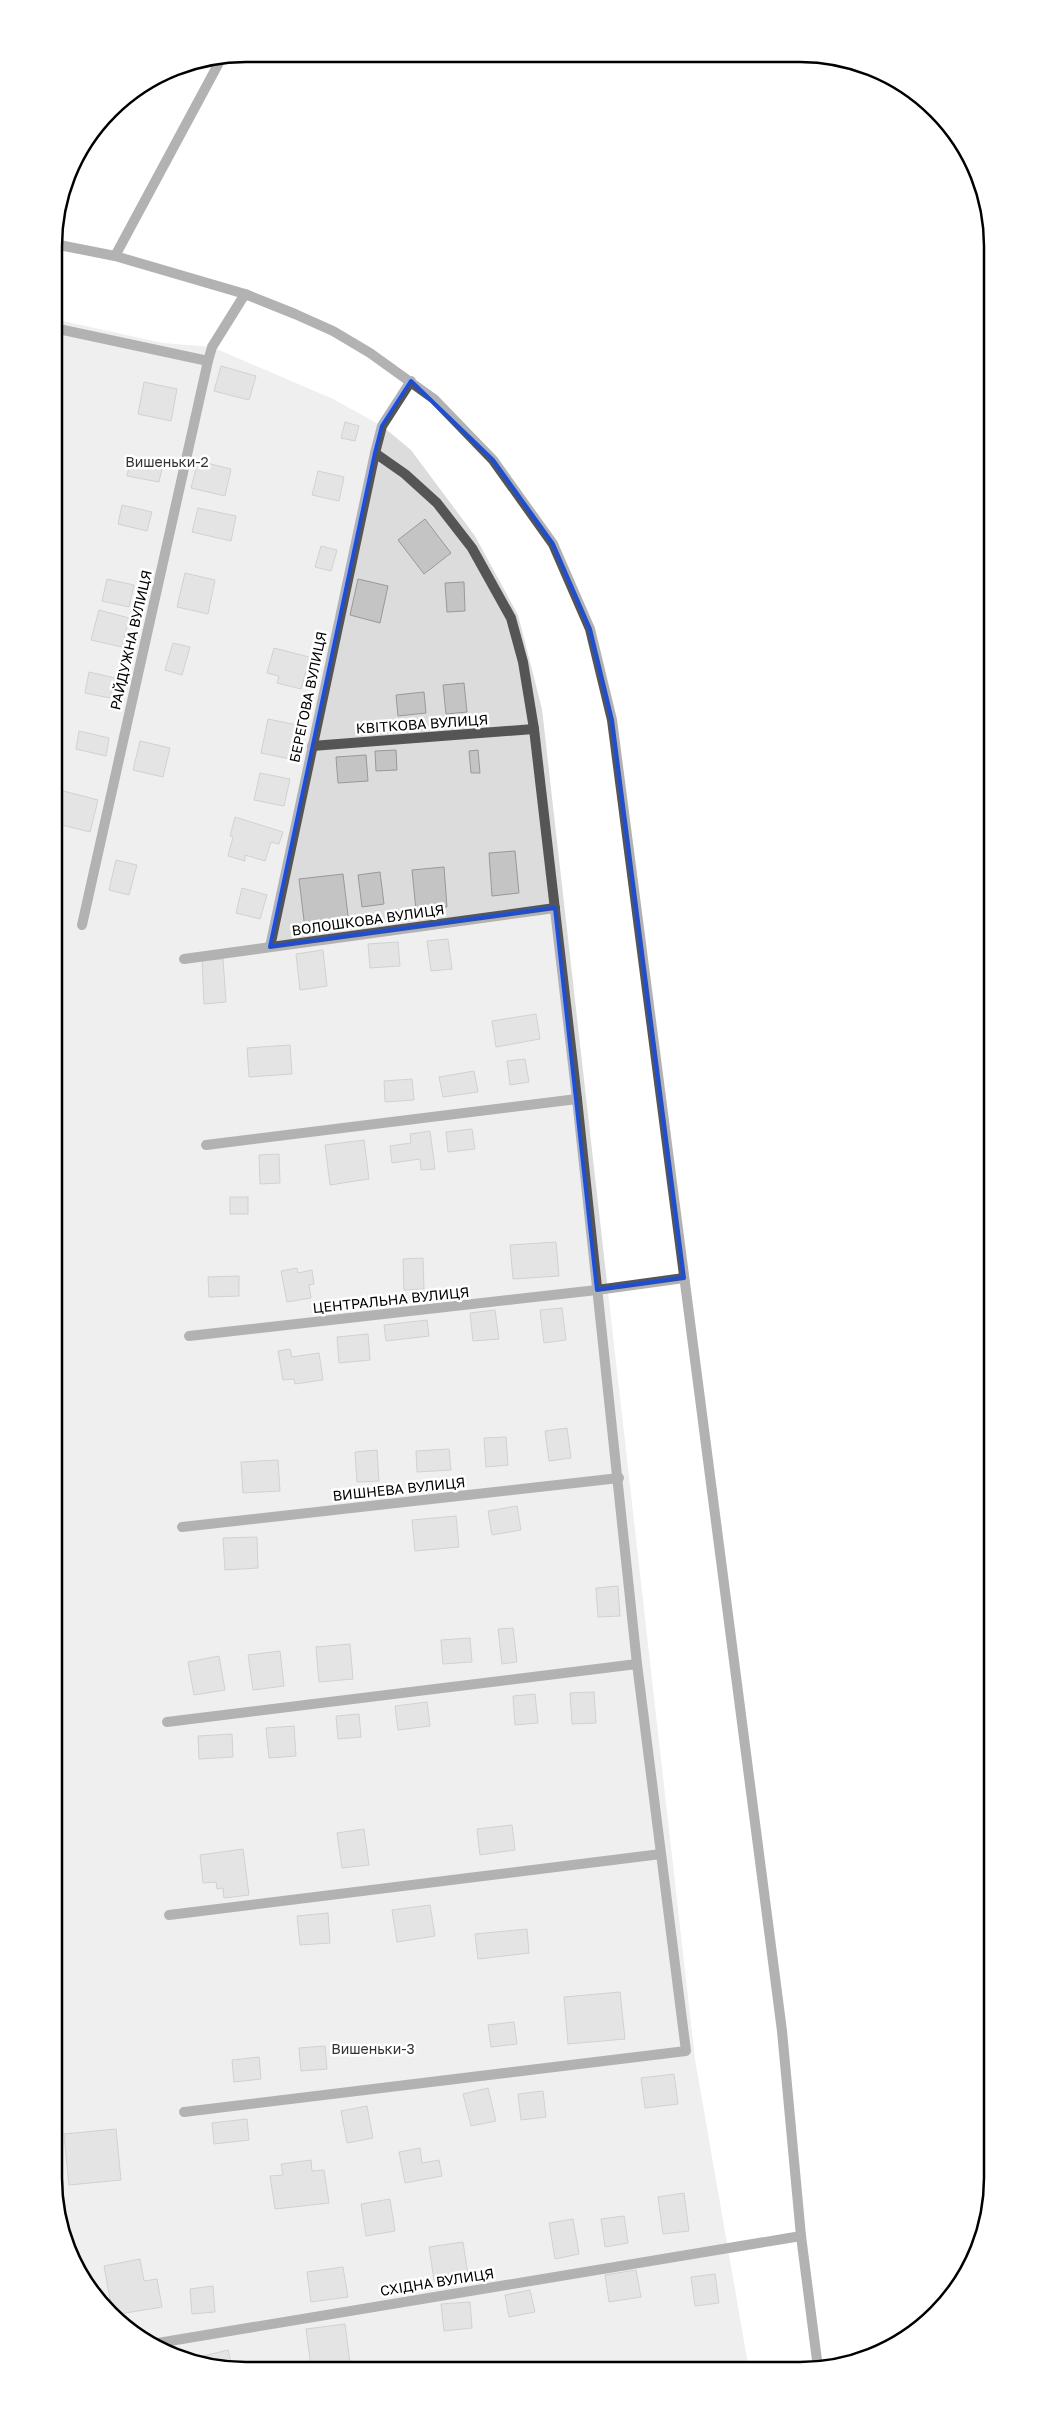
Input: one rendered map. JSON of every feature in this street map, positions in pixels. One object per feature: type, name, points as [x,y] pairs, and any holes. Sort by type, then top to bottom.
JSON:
[{"type":"street","points":[[115,256],[218,65]]},
{"type":"street","points":[[62,246],[115,256],[245,294],[333,331],[410,381],[434,399],[493,460],[553,544],[590,629],[612,720],[782,2031],[801,2236],[817,2361]]},
{"type":"street","name":"РАЙДУЖНА ВУЛИЦЯ","points":[[82,924],[208,361],[212,347],[245,294]]},
{"type":"street","points":[[62,330],[208,361]]},
{"type":"street","name":"БЕРЕГОВА ВУЛИЦЯ","points":[[270,947],[374,453],[382,426],[410,381]]},
{"type":"street","points":[[184,2112],[686,2051],[637,1664],[619,1478],[577,1099],[534,729],[523,662],[511,618],[472,548],[437,503],[405,474],[374,453]]},
{"type":"street","name":"КВІТКОВА ВУЛИЦЯ","points":[[312,746],[534,729]]},
{"type":"street","name":"ВОЛОШКОВА ВУЛИЦЯ","points":[[184,959],[555,908]]},
{"type":"street","points":[[206,1145],[577,1099]]},
{"type":"street","name":"ЦЕНТРАЛЬНА ВУЛИЦЯ","points":[[189,1336],[597,1290],[684,1278]]},
{"type":"street","name":"ВИШНЕВА ВУЛИЦЯ","points":[[182,1526],[619,1478]]},
{"type":"street","points":[[167,1722],[637,1664]]},
{"type":"street","points":[[169,1915],[661,1854]]},
{"type":"street","name":"СХІДНА ВУЛИЦЯ","points":[[165,2342],[801,2236]]},
{"type":"highlighted area","points":[[411,381],[493,460],[553,544],[590,629],[612,720],[684,1278],[597,1290],[555,908],[270,947],[375,453],[382,426]]},
{"type":"green space","name":"Вишеньки-3","points":[[62,321],[163,343],[212,347],[333,399],[382,426],[411,450],[475,536],[518,615],[542,709],[695,2059],[748,2362],[247,2362],[211,2358],[188,2352],[165,2342],[125,2316],[108,2299],[94,2280],[72,2236],[66,2213],[62,2177]]},
{"type":"building","points":[[221,366],[256,376],[249,400],[214,391]]},
{"type":"building","points":[[144,382],[177,389],[171,421],[138,414]]},
{"type":"building","points":[[345,422],[359,426],[355,441],[341,438]]},
{"type":"building","points":[[131,457],[163,464],[159,482],[127,476]]},
{"type":"building","points":[[198,461],[231,469],[225,496],[191,488]]},
{"type":"building","points":[[318,471],[344,477],[339,501],[312,495]]},
{"type":"building","points":[[122,505],[152,512],[147,531],[118,524]]},
{"type":"building","points":[[198,508],[236,516],[231,541],[192,532]]},
{"type":"building","points":[[425,519],[451,553],[424,574],[398,540]]},
{"type":"building","points":[[321,546],[337,550],[331,571],[315,567]]},
{"type":"building","points":[[185,573],[215,580],[208,614],[177,607]]},
{"type":"building","points":[[107,579],[134,585],[129,607],[102,601]]},
{"type":"building","points":[[358,579],[388,586],[380,623],[350,615]]},
{"type":"building","points":[[464,582],[465,611],[447,612],[445,583]]},
{"type":"building","points":[[99,610],[129,618],[122,647],[91,640]]},
{"type":"building","points":[[173,643],[190,647],[182,675],[165,670]]},
{"type":"building","points":[[274,648],[309,657],[308,663],[315,664],[313,673],[306,671],[301,689],[277,683],[279,676],[267,673]]},
{"type":"building","points":[[89,672],[115,678],[110,698],[85,693]]},
{"type":"building","points":[[464,683],[467,712],[446,714],[443,685]]},
{"type":"building","points":[[424,692],[426,713],[398,716],[396,695]]},
{"type":"building","points":[[268,719],[297,725],[290,759],[261,753]]},
{"type":"building","points":[[79,731],[109,738],[106,756],[76,749]]},
{"type":"building","points":[[140,741],[170,748],[163,777],[133,770]]},
{"type":"building","points":[[396,750],[397,770],[376,771],[375,751]]},
{"type":"building","points":[[478,750],[480,773],[471,773],[469,751]]},
{"type":"building","points":[[366,755],[368,781],[338,783],[336,757]]},
{"type":"building","points":[[260,773],[290,779],[284,806],[254,800]]},
{"type":"building","points":[[62,791],[98,800],[90,832],[62,825]]},
{"type":"building","points":[[235,817],[283,832],[279,844],[271,842],[265,861],[245,855],[245,861],[228,856],[233,837],[230,836]]},
{"type":"building","points":[[515,851],[519,893],[492,896],[489,853]]},
{"type":"building","points":[[116,860],[137,865],[129,895],[109,890]]},
{"type":"building","points":[[444,867],[447,907],[416,910],[412,870]]},
{"type":"building","points":[[380,872],[384,904],[362,907],[358,875]]},
{"type":"building","points":[[343,874],[349,924],[305,929],[299,879]]},
{"type":"building","points":[[242,888],[267,895],[260,919],[236,913]]},
{"type":"building","points":[[448,939],[452,969],[431,971],[427,941]]},
{"type":"building","points":[[398,942],[400,966],[370,968],[368,944]]},
{"type":"building","points":[[323,950],[327,986],[300,990],[296,954]]},
{"type":"building","points":[[223,959],[226,1002],[204,1004],[202,960]]},
{"type":"building","points":[[536,1014],[540,1039],[496,1047],[492,1021]]},
{"type":"building","points":[[290,1045],[292,1074],[249,1077],[247,1048]]},
{"type":"building","points":[[525,1059],[529,1082],[510,1085],[507,1061]]},
{"type":"building","points":[[474,1071],[478,1092],[443,1097],[439,1077]]},
{"type":"building","points":[[412,1079],[414,1100],[385,1102],[384,1081]]},
{"type":"building","points":[[472,1129],[475,1149],[448,1152],[446,1132]]},
{"type":"building","points":[[430,1131],[435,1169],[421,1170],[420,1159],[392,1163],[390,1146],[411,1143],[410,1134]]},
{"type":"building","points":[[364,1140],[369,1179],[330,1185],[325,1145]]},
{"type":"building","points":[[279,1154],[280,1183],[260,1184],[259,1155]]},
{"type":"building","points":[[230,1197],[248,1197],[248,1214],[230,1214]]},
{"type":"building","points":[[556,1242],[559,1276],[513,1279],[510,1245]]},
{"type":"building","points":[[423,1258],[424,1289],[404,1290],[403,1259]]},
{"type":"building","points":[[297,1268],[298,1273],[312,1270],[314,1284],[309,1285],[311,1298],[287,1302],[281,1271]]},
{"type":"building","points":[[239,1276],[239,1296],[209,1297],[208,1277]]},
{"type":"building","points":[[562,1308],[566,1340],[544,1343],[540,1310]]},
{"type":"building","points":[[495,1310],[499,1339],[473,1341],[470,1313]]},
{"type":"building","points":[[427,1320],[429,1336],[386,1341],[384,1325]]},
{"type":"building","points":[[368,1334],[370,1360],[339,1363],[337,1337]]},
{"type":"building","points":[[290,1349],[292,1357],[319,1353],[323,1380],[295,1384],[294,1379],[283,1380],[278,1351]]},
{"type":"building","points":[[567,1428],[571,1458],[549,1461],[545,1431]]},
{"type":"building","points":[[506,1437],[508,1465],[486,1467],[484,1438]]},
{"type":"building","points":[[449,1449],[451,1470],[417,1472],[416,1451]]},
{"type":"building","points":[[377,1450],[379,1481],[357,1482],[355,1452]]},
{"type":"building","points":[[278,1460],[280,1491],[243,1493],[241,1462]]},
{"type":"building","points":[[517,1506],[521,1530],[492,1535],[488,1511]]},
{"type":"building","points":[[456,1516],[459,1547],[415,1551],[412,1520]]},
{"type":"building","points":[[257,1537],[258,1568],[225,1570],[223,1538]]},
{"type":"building","points":[[618,1586],[620,1616],[598,1617],[596,1588]]},
{"type":"building","points":[[513,1628],[517,1662],[502,1664],[498,1629]]},
{"type":"building","points":[[470,1638],[472,1662],[443,1664],[441,1640]]},
{"type":"building","points":[[350,1644],[353,1679],[319,1682],[316,1647]]},
{"type":"building","points":[[280,1651],[284,1686],[253,1690],[248,1655]]},
{"type":"building","points":[[219,1656],[225,1690],[194,1695],[188,1662]]},
{"type":"building","points":[[594,1692],[596,1723],[572,1724],[570,1693]]},
{"type":"building","points":[[535,1694],[538,1723],[515,1725],[513,1696]]},
{"type":"building","points":[[427,1702],[430,1726],[398,1730],[395,1706]]},
{"type":"building","points":[[359,1714],[361,1737],[338,1739],[336,1716]]},
{"type":"building","points":[[294,1726],[296,1756],[269,1758],[266,1728]]},
{"type":"building","points":[[232,1734],[233,1757],[199,1759],[198,1736]]},
{"type":"building","points":[[512,1825],[515,1850],[480,1855],[477,1829]]},
{"type":"building","points":[[364,1829],[369,1865],[342,1868],[337,1833]]},
{"type":"building","points":[[243,1849],[249,1895],[224,1898],[223,1888],[217,1889],[216,1882],[203,1883],[200,1855]]},
{"type":"building","points":[[430,1905],[435,1936],[397,1942],[392,1910]]},
{"type":"building","points":[[328,1913],[330,1943],[300,1945],[297,1916]]},
{"type":"building","points":[[527,1929],[529,1953],[478,1959],[475,1934]]},
{"type":"building","points":[[620,1992],[625,2039],[568,2044],[564,1997]]},
{"type":"building","points":[[514,2022],[517,2044],[491,2047],[488,2025]]},
{"type":"building","points":[[325,2046],[327,2069],[301,2071],[299,2048]]},
{"type":"building","points":[[259,2057],[261,2079],[234,2082],[232,2060]]},
{"type":"building","points":[[674,2074],[678,2104],[645,2108],[641,2078]]},
{"type":"building","points":[[488,2088],[496,2121],[471,2126],[463,2094]]},
{"type":"building","points":[[543,2091],[546,2117],[521,2120],[518,2094]]},
{"type":"building","points":[[367,2106],[373,2138],[347,2143],[341,2111]]},
{"type":"building","points":[[247,2119],[249,2140],[214,2144],[212,2123]]},
{"type":"building","points":[[116,2129],[121,2180],[69,2185],[64,2134]]},
{"type":"building","points":[[420,2148],[422,2163],[439,2160],[442,2176],[405,2183],[399,2152]]},
{"type":"building","points":[[311,2160],[312,2171],[324,2170],[329,2203],[275,2209],[270,2176],[283,2175],[281,2164]]},
{"type":"building","points":[[684,2193],[689,2231],[663,2234],[658,2197]]},
{"type":"building","points":[[390,2199],[395,2231],[366,2236],[361,2204]]},
{"type":"building","points":[[624,2216],[628,2243],[605,2247],[601,2219]]},
{"type":"building","points":[[573,2219],[579,2254],[555,2259],[549,2223]]},
{"type":"building","points":[[463,2242],[468,2275],[434,2280],[429,2247]]},
{"type":"building","points":[[140,2259],[144,2281],[157,2279],[162,2307],[123,2313],[110,2301],[104,2266]]},
{"type":"building","points":[[343,2267],[348,2297],[311,2302],[307,2272]]},
{"type":"building","points":[[636,2270],[641,2297],[609,2302],[605,2275]]},
{"type":"building","points":[[715,2274],[719,2303],[695,2306],[691,2277]]},
{"type":"building","points":[[213,2286],[215,2312],[192,2314],[190,2289]]},
{"type":"building","points":[[530,2290],[535,2312],[509,2317],[505,2295]]},
{"type":"building","points":[[470,2302],[472,2328],[444,2331],[441,2304]]},
{"type":"building","points":[[345,2324],[350,2362],[310,2362],[306,2329]]},
{"type":"building","points":[[228,2350],[230,2361],[211,2358],[203,2356]]},
{"type":"park label","name":"Вишеньки-2","points":[[167,462]]}]
